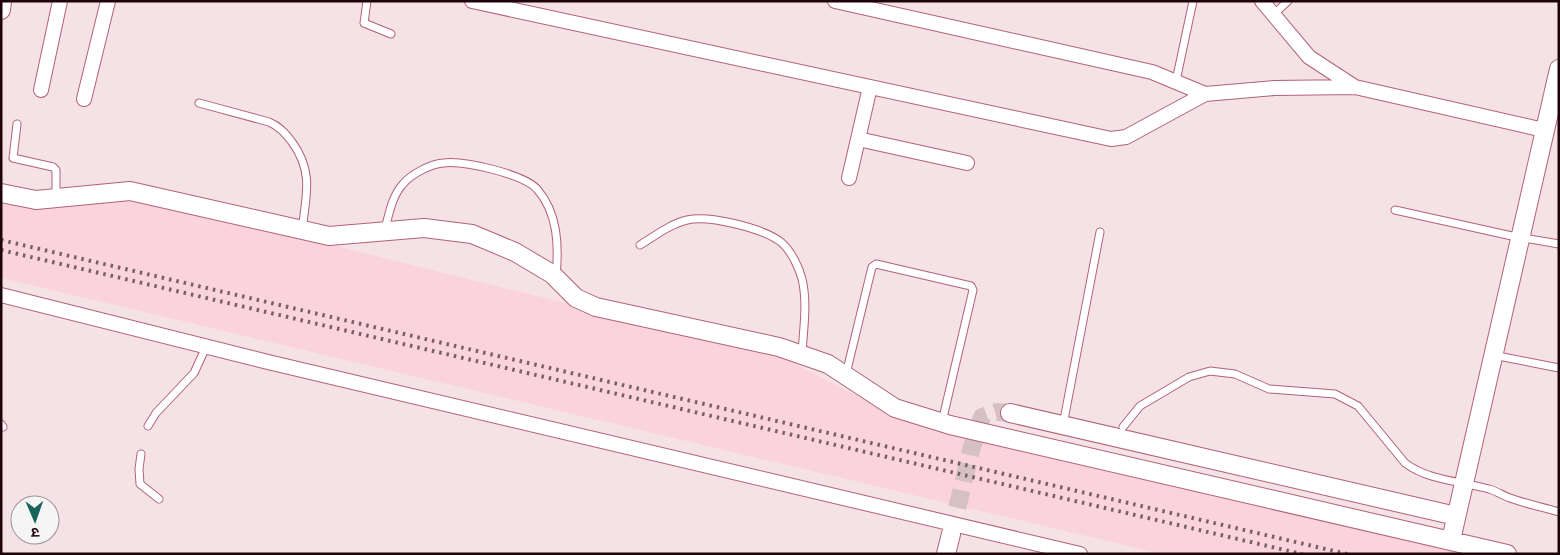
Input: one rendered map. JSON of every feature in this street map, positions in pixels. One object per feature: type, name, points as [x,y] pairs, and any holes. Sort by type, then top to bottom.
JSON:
[{"type":"street","points":[[1,10],[2,1]]},
{"type":"street","points":[[41,90],[60,1]]},
{"type":"street","points":[[84,99],[108,1]]},
{"type":"street","points":[[472,1],[494,4],[1111,139],[1126,137],[1205,94],[1274,88],[1355,87],[1544,130]]},
{"type":"street","points":[[835,1],[1152,72],[1176,80],[1205,94]]},
{"type":"street","points":[[1262,1],[1309,57],[1355,87]]},
{"type":"street","points":[[1451,540],[1559,69]]},
{"type":"street","points":[[848,178],[870,87]]},
{"type":"street","points":[[858,139],[967,163]]},
{"type":"street","points":[[1,193],[36,200],[130,191],[329,236],[424,228],[472,234],[515,252],[556,277],[576,298],[596,307],[779,347],[828,364],[896,408],[942,423],[1507,554]]},
{"type":"street","points":[[1,295],[206,347],[1080,554]]},
{"type":"street","points":[[1010,413],[1456,516]]},
{"type":"street","points":[[946,554],[951,534]]},
{"type":"lane","points":[[367,1],[364,23],[391,34]]},
{"type":"lane","points":[[1176,80],[1193,1]]},
{"type":"lane","points":[[1273,15],[1288,1]]},
{"type":"lane","points":[[199,103],[269,122],[277,126],[287,136],[305,164],[308,179],[302,230]]},
{"type":"lane","points":[[17,124],[13,158],[53,167],[56,170],[56,198]]},
{"type":"lane","points":[[384,232],[392,204],[404,182],[441,163],[465,163],[522,179],[536,188],[548,206],[555,225],[557,241],[556,277]]},
{"type":"lane","points":[[1395,210],[1520,238],[1559,244]]},
{"type":"lane","points":[[640,245],[678,224],[704,218],[752,229],[771,236],[782,244],[795,262],[802,278],[806,301],[802,355]]},
{"type":"lane","points":[[1063,425],[1100,232]]},
{"type":"lane","points":[[846,376],[872,267],[876,264],[971,286],[973,290],[942,423]]},
{"type":"lane","points":[[148,426],[156,413],[194,373],[206,347]]},
{"type":"lane","points":[[1493,355],[1559,368]]},
{"type":"lane","points":[[1123,427],[1140,406],[1189,377],[1210,370],[1235,374],[1268,389],[1335,394],[1358,406],[1404,463],[1414,470],[1444,480],[1464,482],[1559,512]]},
{"type":"lane","points":[[142,454],[138,469],[140,484],[159,499]]},
{"type":"shaded area","points":[[134,196],[780,356],[892,414],[1489,554],[1162,554],[1,278],[1,204],[43,207]]},
{"type":"tunnel","points":[[951,534],[971,450],[982,417],[997,412],[1010,413]]},
{"type":"railway","points":[[1,240],[1347,554]]},
{"type":"railway","points":[[1,250],[1302,554]]}]
